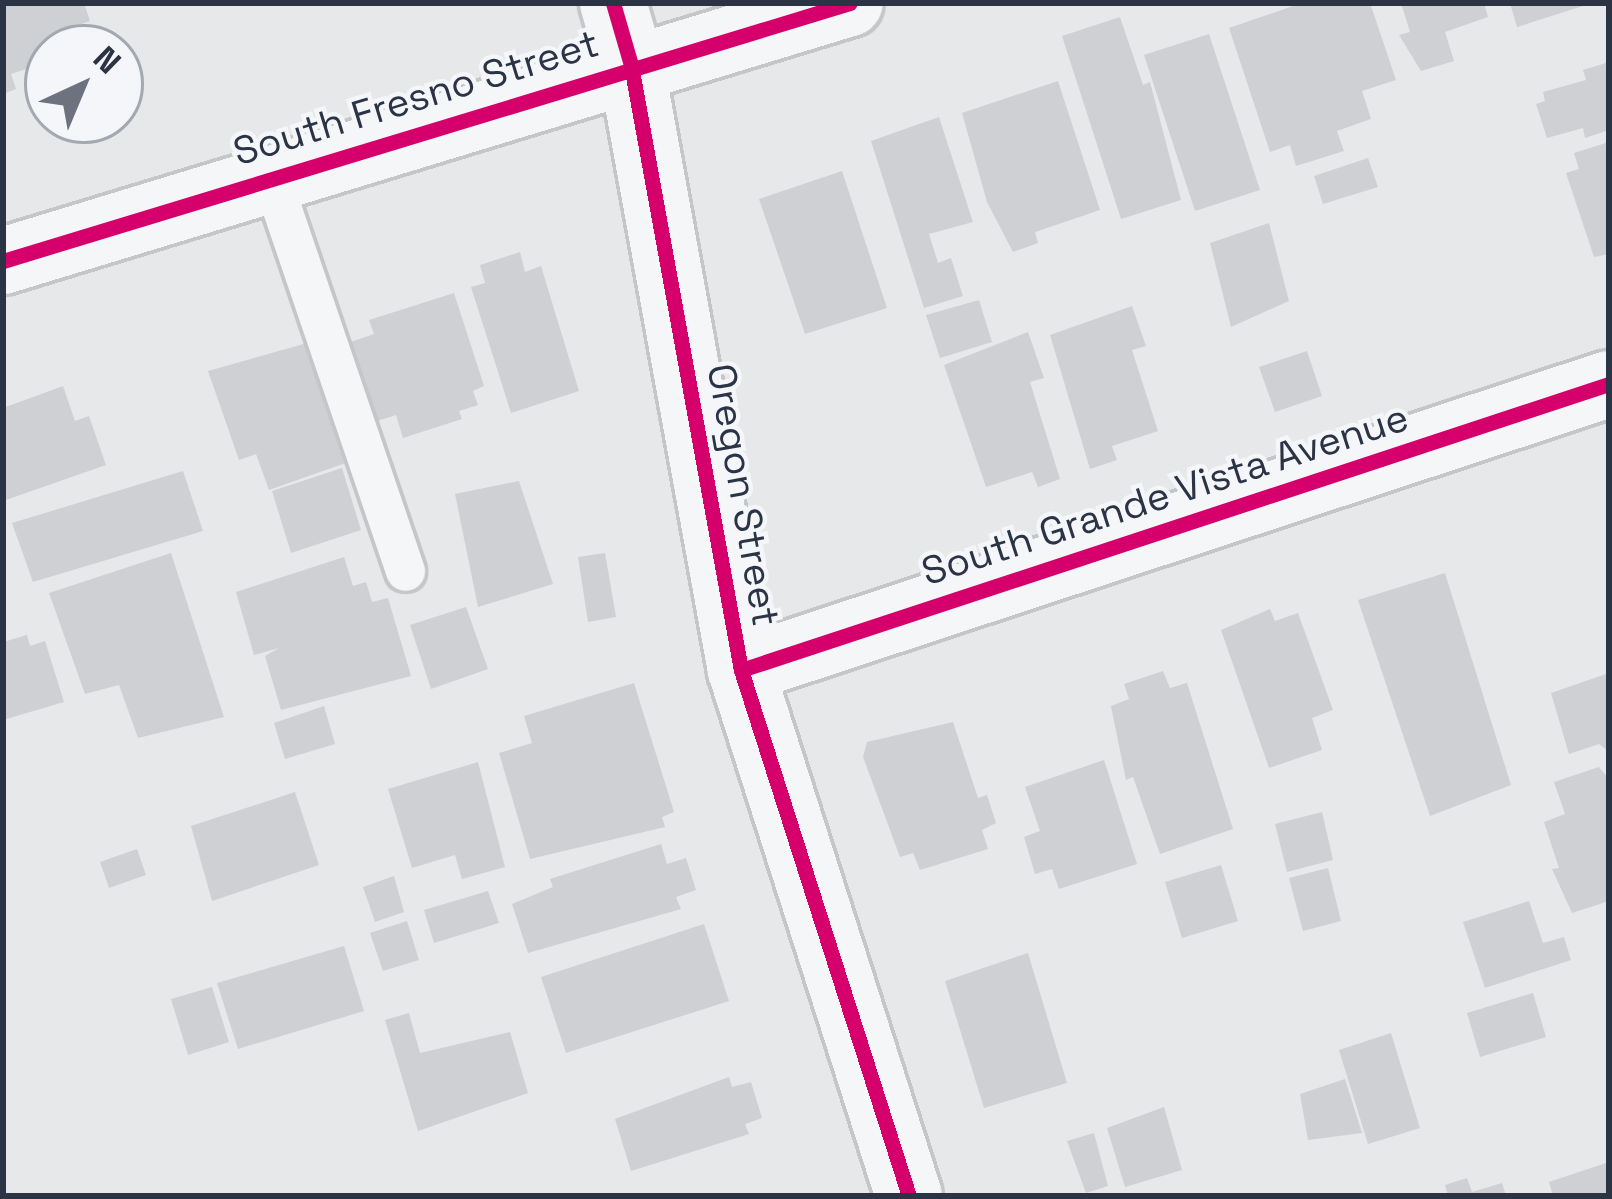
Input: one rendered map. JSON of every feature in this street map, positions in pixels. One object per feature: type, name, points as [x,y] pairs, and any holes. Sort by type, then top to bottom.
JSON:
[{"type":"street","name":"Oregon Street","points":[[613,3],[631,65],[741,670],[909,1196]]},
{"type":"street","name":"South Fresno Street","points":[[3,261],[631,65],[850,3]]},
{"type":"street","name":"South Grande Vista Avenue","points":[[741,670],[1609,384]]},
{"type":"lane","points":[[271,178],[405,571]]},
{"type":"building","points":[[3,3],[84,3],[90,21],[81,24],[24,24],[24,70],[11,74],[16,89],[3,94]]},
{"type":"building","points":[[1302,3],[1370,3],[1396,80],[1362,91],[1371,119],[1337,131],[1344,151],[1296,166],[1290,145],[1270,152],[1229,28]]},
{"type":"building","points":[[1401,3],[1484,3],[1488,17],[1445,32],[1454,61],[1421,71],[1399,35],[1410,32]]},
{"type":"building","points":[[1510,3],[1589,3],[1589,4],[1517,27]]},
{"type":"building","points":[[1120,17],[1143,85],[1150,82],[1181,200],[1121,219],[1062,36]]},
{"type":"building","points":[[1209,34],[1260,190],[1195,211],[1144,55]]},
{"type":"building","points":[[1609,62],[1609,130],[1585,138],[1583,128],[1547,138],[1536,104],[1545,101],[1543,92],[1586,80],[1583,70]]},
{"type":"building","points":[[1058,81],[1100,210],[1035,232],[1038,243],[1013,252],[987,202],[962,113]]},
{"type":"building","points":[[939,117],[973,222],[929,234],[938,263],[951,258],[963,296],[924,308],[871,141]]},
{"type":"building","points":[[1609,142],[1609,254],[1594,257],[1566,173],[1579,169],[1574,153]]},
{"type":"building","points":[[1368,158],[1378,187],[1323,204],[1314,176]]},
{"type":"building","points":[[842,171],[887,308],[805,334],[759,199]]},
{"type":"building","points":[[1269,223],[1289,301],[1231,327],[1210,243]]},
{"type":"building","points":[[520,252],[525,272],[541,266],[579,391],[511,413],[471,287],[485,283],[480,265]]},
{"type":"building","points":[[454,293],[484,386],[473,391],[478,405],[459,411],[462,419],[403,438],[396,415],[371,423],[345,344],[374,334],[369,320]]},
{"type":"building","points":[[979,300],[992,342],[940,358],[926,315]]},
{"type":"building","points":[[1132,306],[1146,346],[1132,350],[1158,431],[1112,446],[1117,460],[1090,469],[1050,335]]},
{"type":"building","points":[[1028,332],[1044,378],[1030,382],[1060,479],[1038,487],[1032,472],[986,487],[944,365]]},
{"type":"building","points":[[307,343],[354,460],[269,490],[256,454],[239,460],[208,371]]},
{"type":"building","points":[[1307,351],[1322,396],[1275,412],[1259,367]]},
{"type":"building","points":[[63,386],[75,421],[89,416],[106,465],[3,501],[3,408]]},
{"type":"building","points":[[342,468],[361,530],[291,553],[272,491]]},
{"type":"building","points":[[183,471],[203,531],[33,582],[12,523]]},
{"type":"building","points":[[519,481],[553,584],[478,607],[455,494]]},
{"type":"building","points":[[171,553],[224,717],[138,738],[119,685],[85,694],[49,593]]},
{"type":"building","points":[[605,553],[616,617],[588,622],[578,557]]},
{"type":"building","points":[[344,557],[353,586],[366,582],[372,602],[388,598],[411,676],[281,710],[265,656],[279,648],[254,655],[236,592]]},
{"type":"building","points":[[1445,573],[1511,785],[1430,816],[1358,600]]},
{"type":"building","points":[[466,607],[488,669],[431,689],[410,625]]},
{"type":"building","points":[[1270,609],[1275,621],[1298,613],[1333,710],[1312,718],[1322,750],[1269,768],[1221,630]]},
{"type":"building","points":[[27,635],[30,646],[45,641],[64,702],[3,720],[3,642]]},
{"type":"building","points":[[1163,671],[1170,688],[1187,683],[1233,829],[1160,854],[1133,777],[1126,780],[1111,706],[1129,699],[1124,684]]},
{"type":"building","points":[[1609,673],[1609,752],[1599,744],[1569,754],[1551,693]]},
{"type":"building","points":[[634,683],[674,812],[662,817],[665,827],[530,859],[499,753],[532,743],[524,716]]},
{"type":"building","points":[[324,706],[335,744],[285,759],[274,723]]},
{"type":"building","points":[[953,722],[978,798],[987,795],[996,823],[982,830],[988,849],[920,870],[913,853],[900,857],[863,757],[867,742]]},
{"type":"building","points":[[1104,760],[1137,864],[1059,889],[1052,869],[1035,874],[1024,837],[1040,831],[1025,787]]},
{"type":"building","points":[[478,762],[505,867],[462,879],[455,855],[412,868],[388,789]]},
{"type":"building","points":[[1599,767],[1609,779],[1609,901],[1572,913],[1552,869],[1559,868],[1544,822],[1565,814],[1554,782]]},
{"type":"building","points":[[295,792],[319,865],[212,901],[191,826]]},
{"type":"building","points":[[1322,812],[1333,860],[1287,872],[1275,824]]},
{"type":"building","points":[[661,844],[667,864],[686,858],[696,890],[676,897],[681,909],[528,953],[512,904],[553,887],[550,879]]},
{"type":"building","points":[[137,849],[146,875],[109,888],[100,862]]},
{"type":"building","points":[[1221,865],[1238,921],[1182,938],[1165,882]]},
{"type":"building","points":[[1328,868],[1341,921],[1303,931],[1289,878]]},
{"type":"building","points":[[394,876],[404,912],[375,922],[363,887]]},
{"type":"building","points":[[488,891],[499,923],[434,943],[424,910]]},
{"type":"building","points":[[1529,901],[1543,943],[1564,937],[1571,960],[1485,988],[1463,922]]},
{"type":"building","points":[[407,921],[419,960],[383,971],[370,933]]},
{"type":"building","points":[[704,924],[729,1001],[566,1053],[541,977]]},
{"type":"building","points":[[344,946],[364,1011],[238,1049],[217,983]]},
{"type":"building","points":[[1028,953],[1067,1083],[984,1108],[945,981]]},
{"type":"building","points":[[212,987],[229,1042],[188,1055],[171,999]]},
{"type":"building","points":[[1533,993],[1546,1037],[1480,1057],[1467,1013]]},
{"type":"building","points":[[409,1013],[420,1053],[510,1032],[528,1093],[418,1131],[385,1020]]},
{"type":"building","points":[[1391,1033],[1420,1128],[1368,1144],[1339,1050]]},
{"type":"building","points":[[729,1077],[732,1087],[751,1082],[762,1118],[745,1124],[749,1134],[631,1171],[615,1119]]},
{"type":"building","points":[[1345,1079],[1362,1133],[1308,1140],[1300,1094]]},
{"type":"building","points":[[1164,1107],[1182,1170],[1125,1187],[1107,1128]]},
{"type":"building","points":[[1094,1133],[1108,1186],[1086,1193],[1067,1141]]},
{"type":"building","points":[[1609,1162],[1609,1196],[1553,1196],[1549,1182]]},
{"type":"building","points":[[1467,1178],[1472,1192],[1502,1183],[1506,1196],[1448,1196],[1445,1185]]},
{"type":"cycle path","points":[[613,3],[631,65],[741,670],[909,1196]]},
{"type":"cycle path","points":[[3,261],[850,3]]},
{"type":"cycle path","points":[[741,670],[1609,384]]}]
